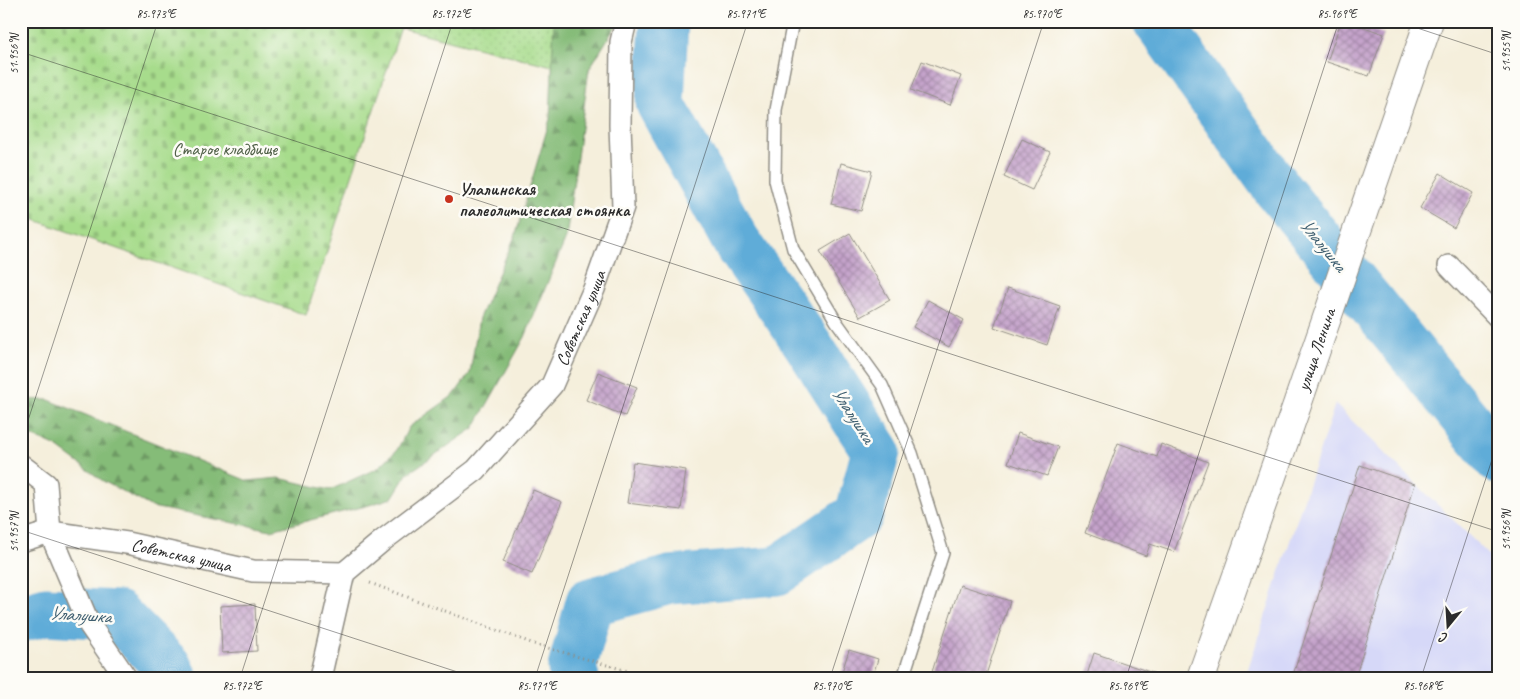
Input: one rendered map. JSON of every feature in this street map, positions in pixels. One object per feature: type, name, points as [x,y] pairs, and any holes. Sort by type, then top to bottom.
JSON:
[{"type":"street","name":"Советская улица","points":[[21,541],[50,532],[127,543],[253,571],[344,573],[382,541],[476,470],[552,385],[594,289],[623,207],[620,125],[621,42],[626,21]]},
{"type":"street","name":"улица Ленина","points":[[1201,678],[1372,190],[1429,21]]},
{"type":"street","points":[[1449,266],[1499,318]]},
{"type":"street","points":[[21,465],[46,484],[50,532],[89,624],[126,678]]},
{"type":"street","points":[[320,678],[344,573]]},
{"type":"lane","points":[[793,21],[776,110],[775,180],[793,249],[836,321],[882,385],[912,453],[943,553],[903,678]]},
{"type":"path","points":[[344,573],[534,644],[635,673],[640,678]]},
{"type":"shaded area","points":[[1335,404],[1499,565],[1499,678],[1245,678]]},
{"type":"green space","name":"Старое кладбище","points":[[21,21],[403,21],[306,315],[21,215]]},
{"type":"green space","points":[[403,21],[599,21],[588,75],[401,28]]},
{"type":"green space","points":[[554,21],[619,21],[589,69],[566,238],[525,337],[474,428],[407,474],[392,498],[271,530],[152,507],[103,481],[57,447],[21,431],[21,399],[49,400],[248,481],[279,478],[330,490],[378,468],[397,450],[409,427],[454,395],[470,373],[479,318],[516,234],[550,119]]},
{"type":"building","points":[[1341,21],[1347,21],[1384,34],[1369,76],[1327,62]]},
{"type":"building","points":[[922,61],[961,76],[950,105],[911,90]]},
{"type":"building","points":[[1022,139],[1050,152],[1032,190],[1004,177]]},
{"type":"building","points":[[841,163],[872,171],[861,211],[831,204]]},
{"type":"building","points":[[1440,173],[1473,193],[1454,228],[1420,208]]},
{"type":"building","points":[[850,233],[890,300],[860,317],[820,251]]},
{"type":"building","points":[[1008,288],[1060,306],[1047,345],[994,327]]},
{"type":"building","points":[[928,300],[964,320],[949,347],[913,327]]},
{"type":"building","points":[[598,372],[637,387],[625,416],[586,400]]},
{"type":"building","points":[[1018,433],[1058,447],[1047,476],[1008,463]]},
{"type":"building","points":[[1118,443],[1157,457],[1161,444],[1208,462],[1174,552],[1150,544],[1146,556],[1085,533]]},
{"type":"building","points":[[633,462],[686,470],[681,510],[627,503]]},
{"type":"building","points":[[1360,465],[1415,484],[1355,678],[1292,678]]},
{"type":"building","points":[[533,490],[562,502],[532,574],[503,562]]},
{"type":"building","points":[[960,585],[1010,601],[985,678],[930,678]]},
{"type":"building","points":[[255,604],[257,651],[222,653],[220,606]]},
{"type":"building","points":[[849,650],[878,659],[872,678],[840,678]]},
{"type":"building","points":[[1094,653],[1156,674],[1155,678],[1086,678]]},
{"type":"waterway","name":"Улалушка","points":[[575,678],[572,668],[590,602],[670,580],[777,571],[859,515],[876,451],[807,343],[736,241],[660,103],[664,21]]},
{"type":"waterway","name":"Улалушка","points":[[1157,21],[1278,190],[1499,460]]},
{"type":"waterway","name":"Улалушка","points":[[21,618],[46,611],[117,615],[167,666],[173,678]]},
{"type":"place","name":"Улалинская палеолитическая стоянка","points":[[449,199]]}]
